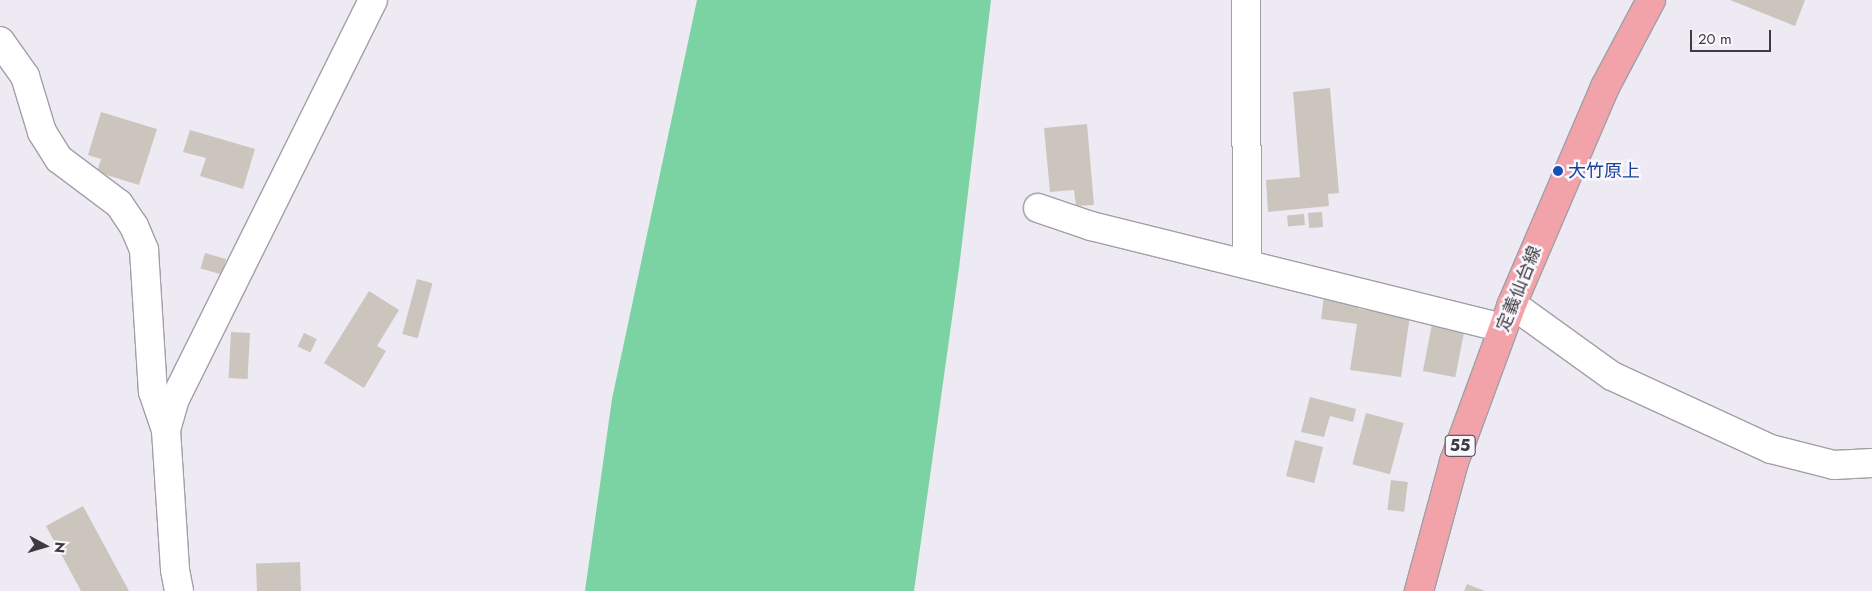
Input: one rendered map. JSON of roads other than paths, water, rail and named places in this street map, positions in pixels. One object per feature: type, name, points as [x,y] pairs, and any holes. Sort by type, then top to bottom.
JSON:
[{"type":"main road","name":"定義仙台線","points":[[1419,591],[1454,462],[1508,316],[1605,87],[1651,0]]},
{"type":"street","points":[[166,430],[175,399],[373,0]]},
{"type":"street","points":[[1246,0],[1247,264]]},
{"type":"street","points":[[0,41],[24,76],[42,132],[59,159],[105,191],[134,226],[144,250],[149,281],[153,392],[166,430],[175,570],[179,591]]},
{"type":"street","points":[[1038,208],[1091,226],[1247,264],[1508,316],[1612,376],[1770,449],[1834,465],[1872,462]]},
{"type":"place","name":"大竹原上","points":[[1558,171]]}]
